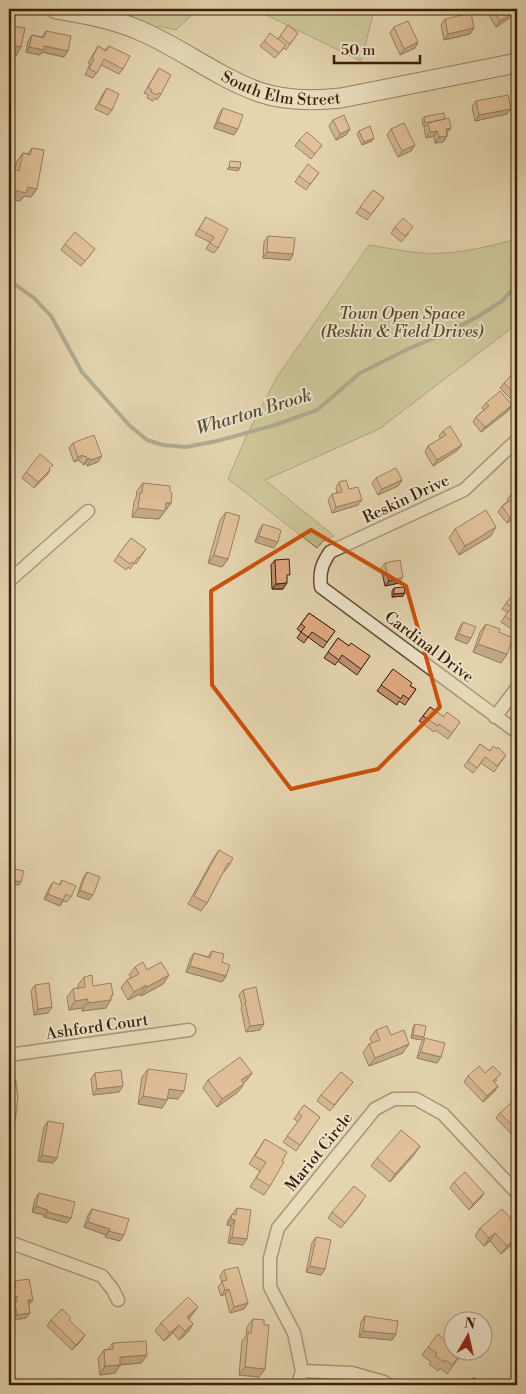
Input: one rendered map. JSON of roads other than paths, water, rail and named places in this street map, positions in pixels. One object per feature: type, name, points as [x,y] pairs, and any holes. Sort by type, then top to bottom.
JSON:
[{"type":"main road","name":"South Elm Street","points":[[56,9],[97,17],[140,30],[245,86],[296,100],[341,98],[517,63]]},
{"type":"street","name":"Reskin Drive","points":[[321,587],[319,576],[322,564],[330,552],[464,490],[517,440]]},
{"type":"street","points":[[9,581],[88,511]]},
{"type":"street","name":"Cardinal Drive","points":[[321,587],[517,732]]},
{"type":"street","points":[[495,717],[517,688]]},
{"type":"street","name":"Ashford Court","points":[[9,1055],[189,1030]]},
{"type":"street","points":[[9,1082],[11,1097],[9,1116]]},
{"type":"street","name":"Mariot Circle","points":[[298,1385],[302,1371],[294,1333],[270,1287],[270,1258],[278,1228],[375,1109],[394,1099],[416,1099],[444,1114],[517,1193]]},
{"type":"street","points":[[9,1242],[102,1276],[118,1300]]},
{"type":"street","points":[[302,1371],[352,1373],[384,1382],[388,1385]]},
{"type":"waterway","name":"Wharton Brook","points":[[9,280],[34,298],[51,316],[82,372],[129,425],[147,440],[163,445],[186,447],[217,441],[275,425],[317,410],[360,373],[477,317],[502,301],[517,284]]},
{"type":"park label","name":"Town Open Space (Reskin & Field Drives)","points":[[402,323]]}]
